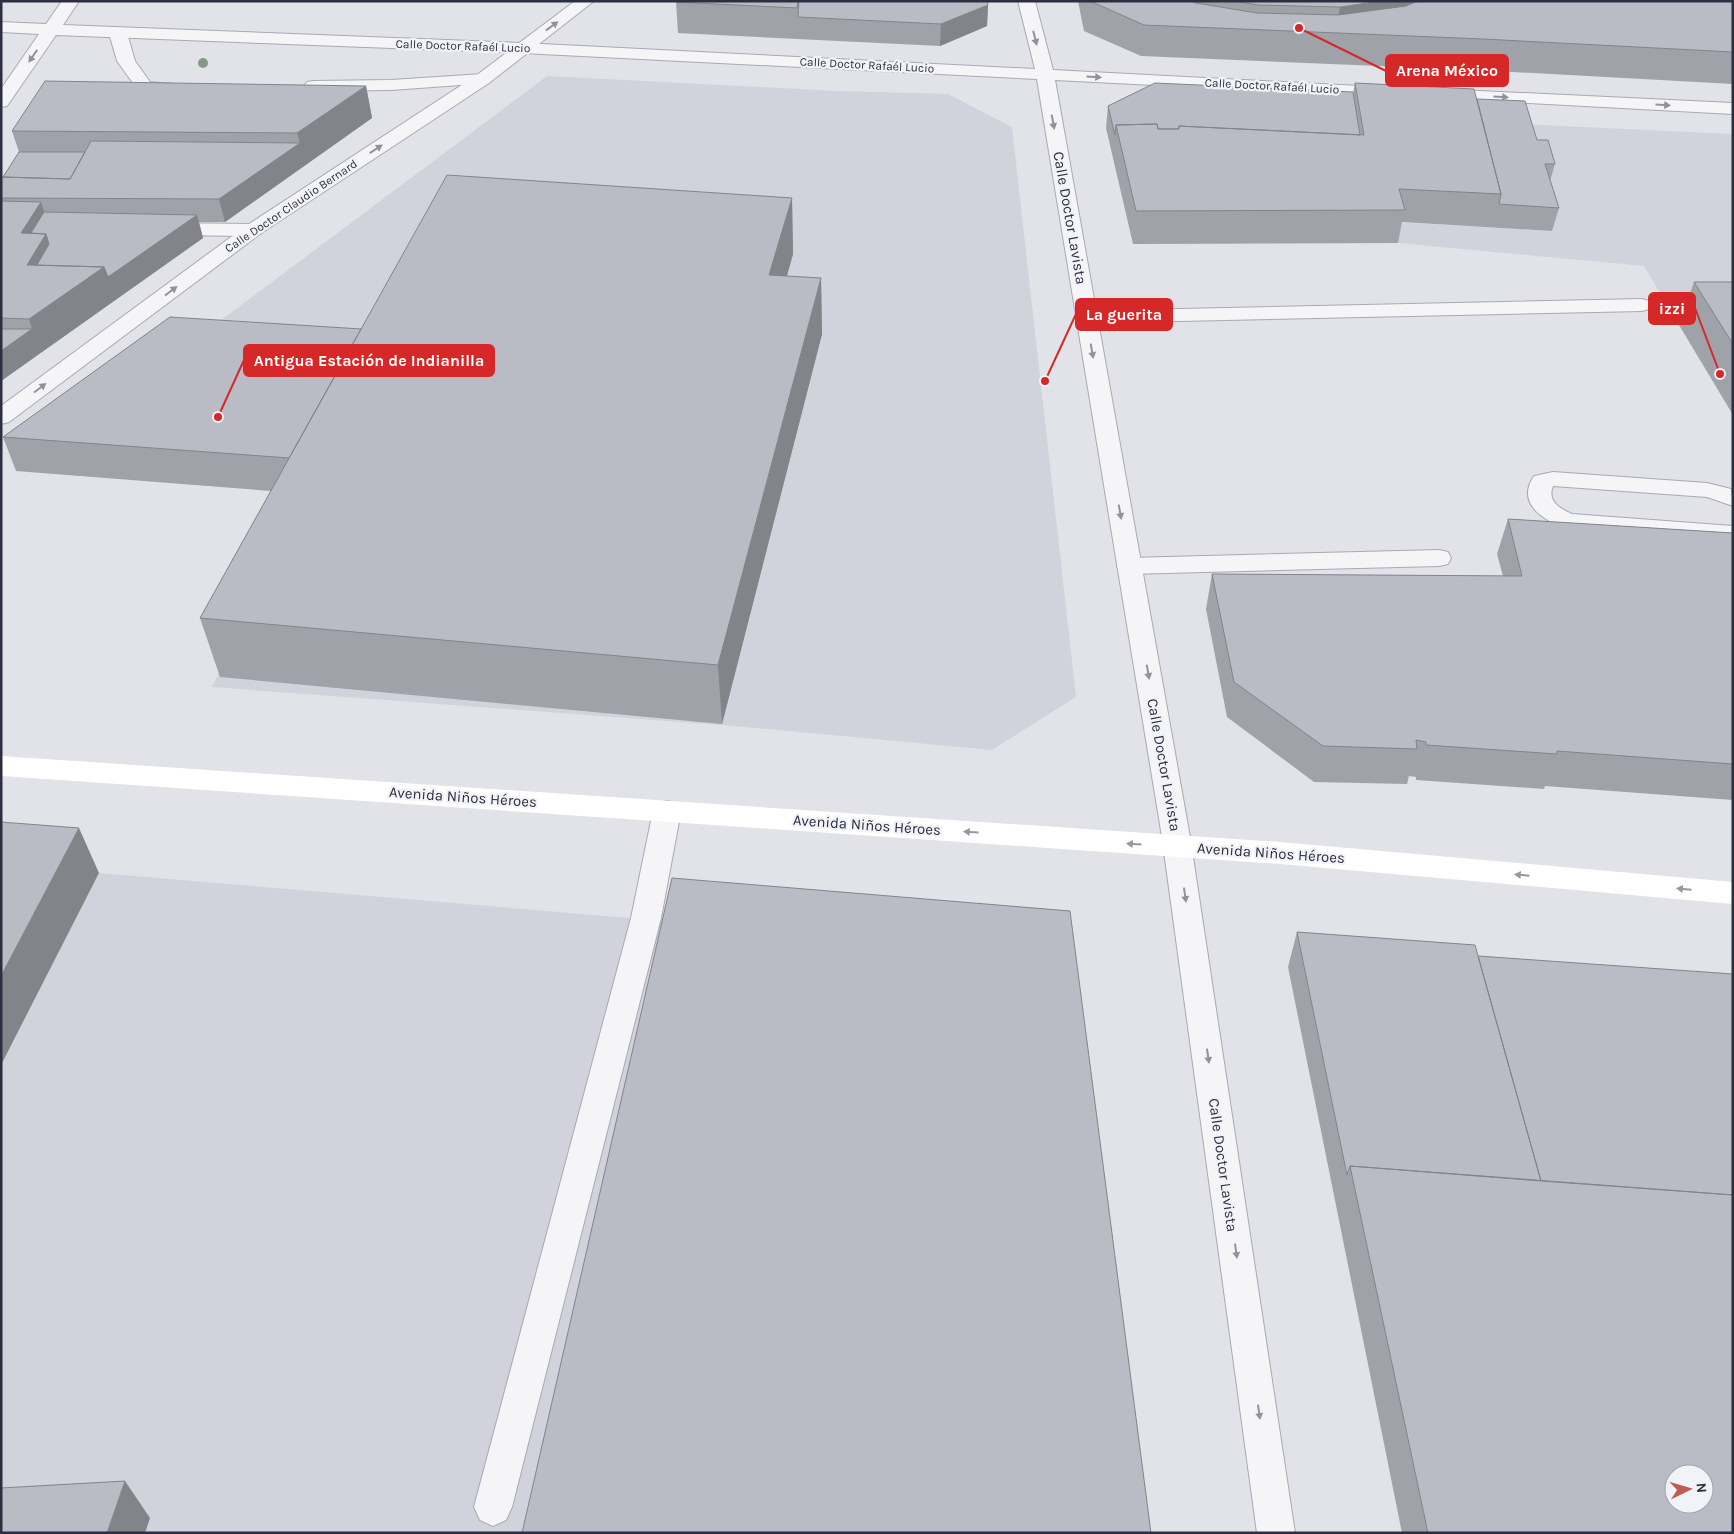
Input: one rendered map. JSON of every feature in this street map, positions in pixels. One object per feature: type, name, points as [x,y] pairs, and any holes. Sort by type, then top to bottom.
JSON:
[{"type":"main road","name":"Avenida Niños Héroes","points":[[1,766],[1280,853],[1733,893]]},
{"type":"street","points":[[1,102],[71,1]]},
{"type":"street","name":"Calle Doctor Claudio Bernard","points":[[1,417],[253,230],[483,79],[586,1]]},
{"type":"street","name":"Calle Doctor Lavista","points":[[1026,1],[1045,74],[1177,847],[1276,1533]]},
{"type":"street","name":"Calle Doctor Rafaél Lucio","points":[[1,26],[118,33],[522,48],[1404,92]]},
{"type":"street","points":[[118,33],[126,61],[144,86],[164,90],[194,89]]},
{"type":"street","points":[[292,87],[391,85],[483,79]]},
{"type":"street","points":[[1424,93],[1733,109]]},
{"type":"street","points":[[147,229],[253,230]]},
{"type":"street","points":[[1086,317],[1642,305]]},
{"type":"street","points":[[1733,498],[1707,490],[1553,479],[1542,481],[1539,488],[1544,508],[1552,516],[1569,521],[1733,534]]},
{"type":"street","points":[[1129,566],[1439,558]]},
{"type":"street","points":[[493,1507],[646,918],[667,811]]},
{"type":"shaded area","points":[[547,76],[838,91],[948,94],[1012,127],[1076,697],[992,750],[734,726],[212,687],[373,364],[180,351]]},
{"type":"shaded area","points":[[1519,124],[1733,134],[1733,325],[1679,325],[1644,266],[1398,243],[1392,222],[1552,231]]},
{"type":"shaded area","points":[[99,873],[677,922],[541,1533],[145,1533],[149,1518],[1,1526],[1,1064]]},
{"type":"building","points":[[676,1],[798,1],[797,8]]},
{"type":"building","points":[[799,1],[987,1],[988,5],[941,24],[798,17]]},
{"type":"building","points":[[1090,1],[1191,1],[1257,13],[1338,15],[1406,6],[1418,1],[1733,1],[1733,52],[1483,39],[1144,25]]},
{"type":"building","points":[[1235,1],[1382,1],[1340,7],[1258,5]]},
{"type":"building","points":[[45,81],[366,86],[297,133],[12,131]]},
{"type":"building","points":[[1155,83],[1353,92],[1360,135],[1179,126],[1178,129],[1158,129],[1157,124],[1116,125],[1115,135],[1108,106]]},
{"type":"building","points":[[1355,83],[1474,89],[1501,194],[1399,189],[1405,210],[1136,211],[1116,125],[1157,124],[1158,129],[1179,129],[1179,126],[1364,135]]},
{"type":"building","points":[[1477,99],[1525,101],[1537,140],[1548,140],[1555,164],[1545,164],[1559,208],[1499,204],[1501,194]]},
{"type":"building","points":[[91,141],[300,143],[219,199],[1,198],[1,177],[70,179]]},
{"type":"building","points":[[19,152],[85,152],[70,179],[3,177]]},
{"type":"building","points":[[447,175],[792,198],[769,275],[821,278],[718,665],[200,618]]},
{"type":"building","points":[[1,201],[41,202],[21,233],[46,234],[27,265],[104,267],[29,319],[1,318]]},
{"type":"building","points":[[44,212],[197,215],[108,277],[104,267],[37,265],[49,244],[46,234],[31,233]]},
{"type":"building","points":[[1694,282],[1733,282],[1733,344]]},
{"type":"building","points":[[170,317],[361,329],[289,458],[3,437]]},
{"type":"building","points":[[1,329],[32,329],[1,351]]},
{"type":"building","points":[[1508,519],[1733,533],[1733,764],[1557,751],[1557,754],[1426,745],[1426,742],[1416,740],[1417,749],[1323,746],[1234,682],[1212,574],[1522,576]]},
{"type":"building","points":[[1,822],[79,828],[1,976]]},
{"type":"building","points":[[672,878],[1070,911],[1151,1533],[522,1533]]},
{"type":"building","points":[[1297,932],[1475,945],[1541,1181],[1350,1166],[1347,1175]]},
{"type":"building","points":[[1478,956],[1733,974],[1733,1195],[1541,1181]]},
{"type":"building","points":[[1350,1166],[1733,1195],[1733,1533],[1428,1533]]},
{"type":"building","points":[[125,1481],[107,1533],[1,1533],[1,1488]]},
{"type":"place","name":"Arena México","points":[[1299,28]]},
{"type":"place","name":"izzi","points":[[1720,374]]},
{"type":"place","name":"La guerita","points":[[1045,381]]},
{"type":"place","name":"Antigua Estación de Indianilla","points":[[218,417]]}]
